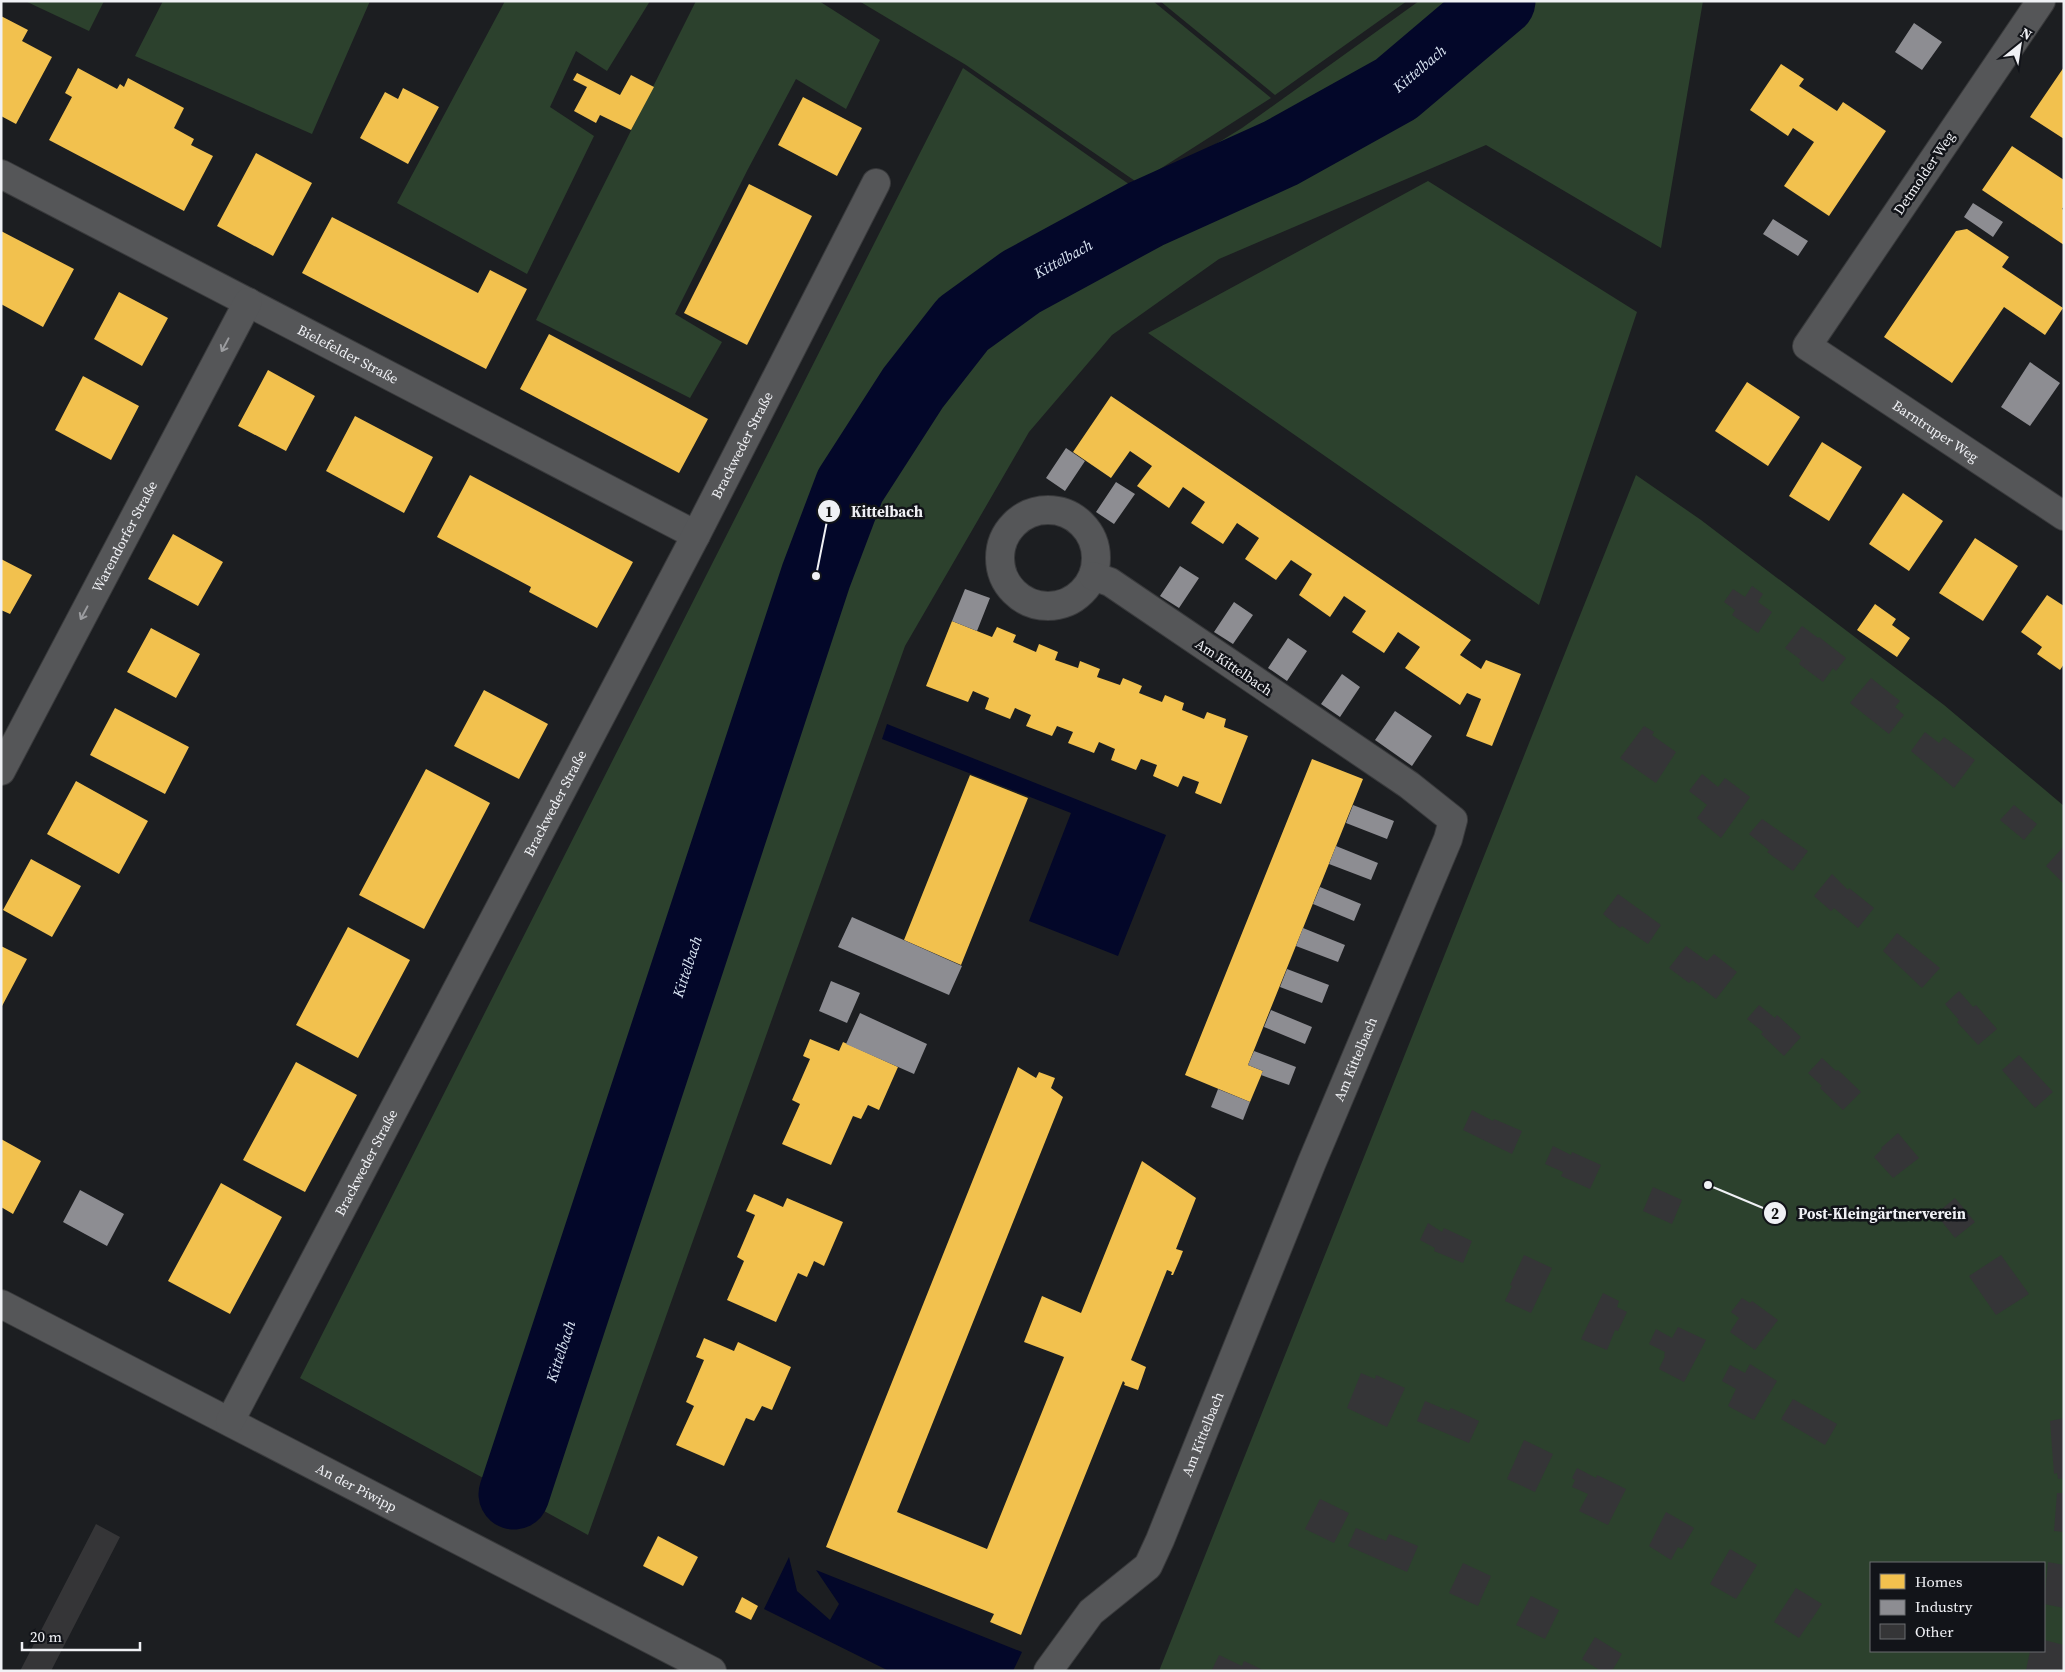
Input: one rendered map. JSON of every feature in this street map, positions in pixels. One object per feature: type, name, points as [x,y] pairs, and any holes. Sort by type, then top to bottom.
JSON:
[{"type":"street","name":"Detmolder Weg","points":[[1807,346],[2041,1]]},
{"type":"street","name":"Bielefelder Straße","points":[[1,174],[696,535]]},
{"type":"street","name":"Brackweder Straße","points":[[230,1421],[696,535],[876,183]]},
{"type":"street","name":"Warendorfer Straße","points":[[1,771],[248,302]]},
{"type":"street","name":"Barntruper Weg","points":[[1807,346],[2064,516]]},
{"type":"street","name":"Am Kittelbach","points":[[1048,1671],[1091,1612],[1148,1566],[1312,1162],[1448,839],[1453,820],[1409,785],[1110,582],[1093,576]]},
{"type":"street","name":"An der Piwipp","points":[[1,1304],[712,1671]]},
{"type":"green space","points":[[25,1],[104,1],[89,31]]},
{"type":"green space","points":[[163,1],[370,1],[312,134],[135,56]]},
{"type":"green space","points":[[505,1],[650,1],[607,71],[576,51],[550,107],[594,136],[527,274],[397,203]]},
{"type":"green space","points":[[696,1],[819,1],[880,40],[846,109],[796,79],[748,169],[675,314],[722,342],[690,398],[536,320]]},
{"type":"green space","points":[[859,1],[1153,1],[1271,98],[1138,183],[966,65]]},
{"type":"green space","points":[[1160,1],[1407,1],[1275,95]]},
{"type":"green space","points":[[1419,1],[1703,1],[1661,248],[1486,145],[1219,259],[1112,335],[1029,432],[905,646],[588,1535],[489,1481],[801,568],[944,311],[1242,128]]},
{"type":"green space","points":[[963,68],[1133,187],[940,309],[888,382],[851,442],[820,501],[798,569],[662,940],[485,1479],[300,1378]]},
{"type":"green space","points":[[1428,181],[1637,312],[1539,605],[1148,333]]},
{"type":"green space","points":[[1636,475],[1701,520],[1944,705],[2064,806],[2064,1671],[1159,1671]]},
{"type":"water","points":[[887,724],[1166,835],[1118,956],[1029,921],[1071,813],[882,739]]},
{"type":"water","points":[[789,1557],[797,1591],[830,1620],[839,1604],[816,1570],[1022,1652],[1013,1671],[889,1671],[764,1609]]},
{"type":"building: Homes","points":[[1,16],[28,30],[22,41],[52,57],[16,124],[1,116]]},
{"type":"building: Homes","points":[[1781,64],[1804,79],[1799,86],[1837,111],[1843,102],[1886,131],[1829,216],[1784,186],[1814,142],[1793,128],[1788,136],[1750,110]]},
{"type":"building: Homes","points":[[2064,67],[2064,139],[2030,117]]},
{"type":"building: Homes","points":[[78,68],[117,89],[120,84],[124,87],[128,78],[184,108],[174,128],[194,139],[191,145],[213,156],[184,211],[49,140],[72,97],[65,93]]},
{"type":"building: Homes","points":[[577,73],[620,95],[631,75],[654,87],[631,130],[600,115],[596,123],[574,111],[587,87],[573,80]]},
{"type":"building: Homes","points":[[403,88],[439,107],[408,164],[360,138],[385,92],[398,99]]},
{"type":"building: Homes","points":[[803,97],[862,128],[837,176],[778,145]]},
{"type":"building: Homes","points":[[2012,146],[2064,180],[2064,206],[2062,209],[2064,210],[2064,245],[1982,190]]},
{"type":"building: Homes","points":[[256,153],[312,183],[273,256],[217,226]]},
{"type":"building: Homes","points":[[749,184],[812,216],[747,345],[684,313]]},
{"type":"building: Homes","points":[[332,217],[478,293],[490,270],[527,289],[486,369],[302,273]]},
{"type":"building: Homes","points":[[1967,229],[2009,257],[2002,267],[2063,308],[2045,335],[2004,307],[1952,383],[1884,337],[1956,231]]},
{"type":"building: Homes","points":[[1,231],[74,269],[43,327],[1,304]]},
{"type":"building: Homes","points":[[119,292],[168,318],[142,366],[94,339]]},
{"type":"building: Homes","points":[[549,334],[708,419],[679,473],[520,389]]},
{"type":"building: Homes","points":[[268,370],[315,396],[286,451],[238,426]]},
{"type":"building: Homes","points":[[83,376],[139,406],[111,460],[55,430]]},
{"type":"building: Homes","points":[[1747,382],[1800,417],[1768,466],[1715,431]]},
{"type":"building: Homes","points":[[1111,396],[1471,640],[1460,655],[1481,669],[1486,660],[1521,674],[1492,746],[1466,736],[1481,699],[1467,693],[1460,705],[1405,668],[1420,647],[1398,632],[1384,653],[1352,632],[1366,611],[1344,596],[1330,617],[1299,595],[1312,574],[1291,560],[1276,580],[1245,559],[1259,538],[1237,523],[1223,544],[1191,523],[1205,502],[1183,487],[1169,508],[1137,486],[1152,466],[1130,451],[1111,478],[1073,452]]},
{"type":"building: Homes","points":[[355,416],[433,457],[404,513],[326,471]]},
{"type":"building: Homes","points":[[1822,442],[1862,467],[1829,521],[1789,496]]},
{"type":"building: Homes","points":[[470,475],[633,562],[597,628],[529,592],[531,587],[437,537]]},
{"type":"building: Homes","points":[[1903,493],[1943,521],[1909,571],[1869,544]]},
{"type":"building: Homes","points":[[173,534],[223,562],[198,606],[148,579]]},
{"type":"building: Homes","points":[[1975,538],[2018,566],[1983,621],[1939,593]]},
{"type":"building: Homes","points":[[1,559],[32,575],[10,614],[1,610]]},
{"type":"building: Homes","points":[[2047,595],[2064,606],[2064,664],[2060,670],[2037,654],[2042,647],[2021,632]]},
{"type":"building: Homes","points":[[1875,604],[1896,619],[1892,625],[1910,638],[1897,657],[1857,630]]},
{"type":"building: Homes","points":[[952,621],[992,637],[997,627],[1016,635],[1013,642],[1036,652],[1039,644],[1058,652],[1055,660],[1078,668],[1080,661],[1100,669],[1097,677],[1120,685],[1123,678],[1142,686],[1139,693],[1162,702],[1165,695],[1184,703],[1182,710],[1204,719],[1207,712],[1226,719],[1224,727],[1248,736],[1221,804],[1195,793],[1199,782],[1183,776],[1178,787],[1153,776],[1157,765],[1141,759],[1136,770],[1111,760],[1115,749],[1099,742],[1094,753],[1068,743],[1073,732],[1057,726],[1052,736],[1026,726],[1031,715],[1015,708],[1010,719],[985,709],[989,698],[973,691],[968,702],[926,686]]},
{"type":"building: Homes","points":[[151,628],[200,654],[176,698],[127,672]]},
{"type":"building: Homes","points":[[484,690],[548,724],[519,779],[454,746]]},
{"type":"building: Homes","points":[[115,708],[189,747],[165,794],[90,755]]},
{"type":"building: Homes","points":[[1312,759],[1363,779],[1248,1065],[1263,1071],[1250,1102],[1185,1075]]},
{"type":"building: Homes","points":[[426,769],[490,803],[424,929],[359,895]]},
{"type":"building: Homes","points":[[970,775],[1028,798],[961,965],[904,940]]},
{"type":"building: Homes","points":[[76,781],[148,821],[119,874],[47,834]]},
{"type":"building: Homes","points":[[31,859],[81,886],[52,937],[3,910]]},
{"type":"building: Homes","points":[[348,927],[410,960],[358,1058],[296,1025]]},
{"type":"building: Homes","points":[[1,946],[27,959],[1,1008]]},
{"type":"building: Homes","points":[[810,1039],[839,1051],[843,1042],[898,1067],[879,1110],[868,1105],[861,1119],[853,1116],[831,1165],[782,1144],[800,1104],[792,1100],[810,1059],[803,1056]]},
{"type":"building: Homes","points":[[296,1062],[357,1095],[305,1192],[243,1160]]},
{"type":"building: Homes","points":[[1018,1067],[1036,1078],[1039,1072],[1055,1078],[1051,1088],[1063,1097],[897,1512],[987,1549],[1064,1357],[1024,1342],[1042,1296],[1081,1313],[1142,1161],[1196,1198],[1176,1249],[1183,1251],[1179,1261],[1173,1275],[1171,1275],[1172,1272],[1167,1270],[1131,1360],[1146,1367],[1138,1390],[1124,1385],[1123,1381],[1021,1635],[990,1622],[994,1614],[826,1547]]},
{"type":"building: Homes","points":[[1,1139],[41,1161],[13,1214],[1,1207]]},
{"type":"building: Homes","points":[[221,1183],[282,1217],[230,1314],[168,1281]]},
{"type":"building: Homes","points":[[754,1194],[783,1207],[787,1198],[843,1222],[824,1266],[814,1261],[807,1277],[798,1273],[776,1322],[727,1300],[744,1261],[737,1257],[755,1215],[746,1211]]},
{"type":"building: Homes","points":[[704,1338],[734,1351],[738,1342],[791,1367],[772,1410],[762,1406],[754,1421],[746,1418],[724,1466],[676,1445],[694,1406],[686,1402],[704,1360],[696,1357]]},
{"type":"building: Homes","points":[[658,1536],[698,1557],[683,1586],[643,1566]]},
{"type":"building: Homes","points":[[742,1597],[758,1606],[751,1620],[735,1612]]},
{"type":"building: Industry","points":[[1914,23],[1942,42],[1922,70],[1895,52]]},
{"type":"building: Industry","points":[[1973,203],[2003,222],[1993,237],[1964,217]]},
{"type":"building: Industry","points":[[1773,219],[1808,241],[1798,256],[1763,234]]},
{"type":"building: Industry","points":[[2030,362],[2060,383],[2030,426],[2001,407]]},
{"type":"building: Industry","points":[[1066,448],[1085,461],[1065,491],[1046,478]]},
{"type":"building: Industry","points":[[1116,482],[1135,494],[1114,524],[1096,512]]},
{"type":"building: Industry","points":[[1180,566],[1199,578],[1179,608],[1160,596]]},
{"type":"building: Industry","points":[[965,589],[990,598],[977,631],[952,621]]},
{"type":"building: Industry","points":[[1234,602],[1253,615],[1233,644],[1214,632]]},
{"type":"building: Industry","points":[[1288,638],[1307,651],[1287,681],[1268,668]]},
{"type":"building: Industry","points":[[1342,674],[1360,687],[1340,717],[1321,704]]},
{"type":"building: Industry","points":[[1395,711],[1432,736],[1412,766],[1375,740]]},
{"type":"building: Industry","points":[[1353,805],[1394,821],[1387,839],[1346,823]]},
{"type":"building: Industry","points":[[1336,846],[1378,863],[1371,880],[1329,864]]},
{"type":"building: Industry","points":[[1320,887],[1361,904],[1354,921],[1313,904]]},
{"type":"building: Industry","points":[[852,917],[962,966],[949,995],[838,947]]},
{"type":"building: Industry","points":[[1303,928],[1345,945],[1338,962],[1296,946]]},
{"type":"building: Industry","points":[[1287,969],[1329,985],[1322,1003],[1280,987]]},
{"type":"building: Industry","points":[[831,981],[860,993],[847,1023],[819,1011]]},
{"type":"building: Industry","points":[[1271,1010],[1312,1027],[1305,1044],[1264,1027]]},
{"type":"building: Industry","points":[[860,1013],[927,1044],[914,1074],[846,1044]]},
{"type":"building: Industry","points":[[1254,1051],[1296,1067],[1289,1085],[1261,1075],[1263,1071],[1248,1065]]},
{"type":"building: Industry","points":[[1218,1089],[1250,1102],[1243,1120],[1211,1107]]},
{"type":"building: Industry","points":[[80,1190],[124,1214],[107,1246],[63,1222]]},
{"type":"building: Other","points":[[1752,586],[1763,594],[1758,602],[1772,612],[1758,633],[1732,615],[1735,610],[1724,602],[1733,589],[1745,597]]},
{"type":"building: Other","points":[[1802,626],[1846,658],[1836,671],[1833,668],[1823,682],[1799,664],[1801,660],[1785,648]]},
{"type":"building: Other","points":[[1871,678],[1900,701],[1895,707],[1904,715],[1889,734],[1850,703]]},
{"type":"building: Other","points":[[1644,726],[1654,732],[1652,735],[1676,752],[1656,783],[1620,758]]},
{"type":"building: Other","points":[[1925,732],[1939,743],[1944,737],[1975,760],[1954,788],[1911,751]]},
{"type":"building: Other","points":[[1702,774],[1718,787],[1725,778],[1750,797],[1721,838],[1697,818],[1707,805],[1689,791]]},
{"type":"building: Other","points":[[2014,805],[2037,824],[2024,840],[2000,820]]},
{"type":"building: Other","points":[[1762,819],[1808,851],[1793,871],[1767,852],[1769,850],[1749,834]]},
{"type":"building: Other","points":[[2064,846],[2064,884],[2046,866]]},
{"type":"building: Other","points":[[1832,874],[1848,890],[1849,888],[1874,908],[1858,928],[1834,908],[1831,911],[1814,896]]},
{"type":"building: Other","points":[[1618,894],[1661,925],[1648,944],[1622,926],[1620,928],[1603,914]]},
{"type":"building: Other","points":[[1897,933],[1940,968],[1922,988],[1883,951]]},
{"type":"building: Other","points":[[1686,946],[1707,961],[1714,954],[1737,972],[1716,999],[1692,980],[1689,983],[1669,968]]},
{"type":"building: Other","points":[[1959,991],[1973,1007],[1976,1005],[1997,1029],[1978,1045],[1957,1022],[1959,1020],[1945,1004]]},
{"type":"building: Other","points":[[1759,1005],[1775,1018],[1777,1015],[1801,1037],[1784,1056],[1761,1034],[1763,1032],[1747,1019]]},
{"type":"building: Other","points":[[2019,1055],[2053,1092],[2035,1108],[2002,1070]]},
{"type":"building: Other","points":[[1822,1058],[1861,1092],[1843,1110],[1820,1088],[1822,1086],[1808,1073]]},
{"type":"building: Other","points":[[1472,1110],[1493,1121],[1494,1119],[1522,1131],[1512,1154],[1463,1130]]},
{"type":"building: Other","points":[[1898,1133],[1919,1158],[1893,1178],[1874,1157]]},
{"type":"building: Other","points":[[1553,1146],[1571,1155],[1572,1152],[1601,1165],[1590,1189],[1561,1176],[1563,1172],[1545,1164]]},
{"type":"building: Other","points":[[1653,1187],[1682,1200],[1672,1224],[1643,1211]]},
{"type":"building: Other","points":[[1955,1198],[1975,1222],[1955,1238],[1936,1214]]},
{"type":"building: Other","points":[[1428,1223],[1442,1232],[1444,1228],[1472,1241],[1463,1263],[1434,1251],[1435,1248],[1420,1240]]},
{"type":"building: Other","points":[[1524,1255],[1552,1268],[1531,1313],[1505,1301]]},
{"type":"building: Other","points":[[2001,1255],[2029,1294],[1996,1315],[1969,1276]]},
{"type":"building: Other","points":[[1603,1293],[1619,1301],[1617,1307],[1627,1312],[1618,1331],[1615,1330],[1607,1350],[1581,1339]]},
{"type":"building: Other","points":[[1742,1298],[1750,1303],[1752,1301],[1778,1320],[1755,1350],[1730,1332],[1739,1318],[1731,1312]]},
{"type":"building: Other","points":[[1678,1327],[1706,1340],[1684,1382],[1659,1369],[1665,1352],[1649,1344],[1656,1329],[1672,1338]]},
{"type":"building: Other","points":[[1750,1364],[1777,1381],[1754,1420],[1728,1406],[1736,1389],[1722,1381],[1730,1365],[1745,1373]]},
{"type":"building: Other","points":[[1361,1373],[1375,1379],[1376,1375],[1405,1388],[1387,1427],[1347,1408]]},
{"type":"building: Other","points":[[1793,1399],[1837,1424],[1825,1445],[1781,1419]]},
{"type":"building: Other","points":[[1425,1401],[1449,1411],[1451,1408],[1479,1421],[1469,1443],[1417,1421]]},
{"type":"building: Other","points":[[2064,1418],[2064,1478],[2058,1479],[2057,1473],[2054,1474],[2050,1421]]},
{"type":"building: Other","points":[[1524,1440],[1553,1454],[1535,1492],[1507,1479]]},
{"type":"building: Other","points":[[1577,1468],[1596,1478],[1597,1475],[1626,1489],[1608,1525],[1579,1511],[1588,1494],[1572,1487],[1575,1480],[1572,1478]]},
{"type":"building: Other","points":[[2057,1493],[2064,1493],[2064,1532],[2054,1531]]},
{"type":"building: Other","points":[[1320,1499],[1349,1513],[1334,1543],[1305,1529]]},
{"type":"building: Other","points":[[1666,1512],[1694,1528],[1682,1549],[1678,1547],[1671,1560],[1649,1546]]},
{"type":"building: Other","points":[[96,1524],[120,1537],[51,1671],[20,1671]]},
{"type":"building: Other","points":[[1356,1528],[1386,1541],[1389,1534],[1418,1546],[1407,1572],[1348,1546]]},
{"type":"building: Other","points":[[1730,1549],[1757,1565],[1736,1599],[1710,1584]]},
{"type":"building: Other","points":[[2048,1562],[2064,1565],[2064,1608],[2045,1604]]},
{"type":"building: Other","points":[[1463,1563],[1491,1576],[1478,1606],[1449,1593]]},
{"type":"building: Other","points":[[1796,1588],[1822,1604],[1799,1638],[1774,1622]]},
{"type":"building: Other","points":[[1531,1596],[1559,1610],[1545,1639],[1516,1625]]},
{"type":"building: Other","points":[[1595,1637],[1622,1654],[1612,1671],[1601,1671],[1582,1659]]},
{"type":"building: Other","points":[[2045,1640],[2064,1645],[2064,1671],[2026,1670],[2030,1652],[2045,1652]]},
{"type":"building: Other","points":[[1219,1655],[1242,1666],[1244,1661],[1265,1671],[1214,1671],[1212,1670]]},
{"type":"waterway","name":"Kittelbach","points":[[514,1494],[816,576],[850,486],[913,388],[963,324],[1021,282],[1146,214],[1281,153],[1396,89],[1500,1]]},
{"type":"place","name":"Kittelbach","points":[[816,576]]},
{"type":"place","name":"Post-Kleingärtnerverein","points":[[1708,1185]]}]
